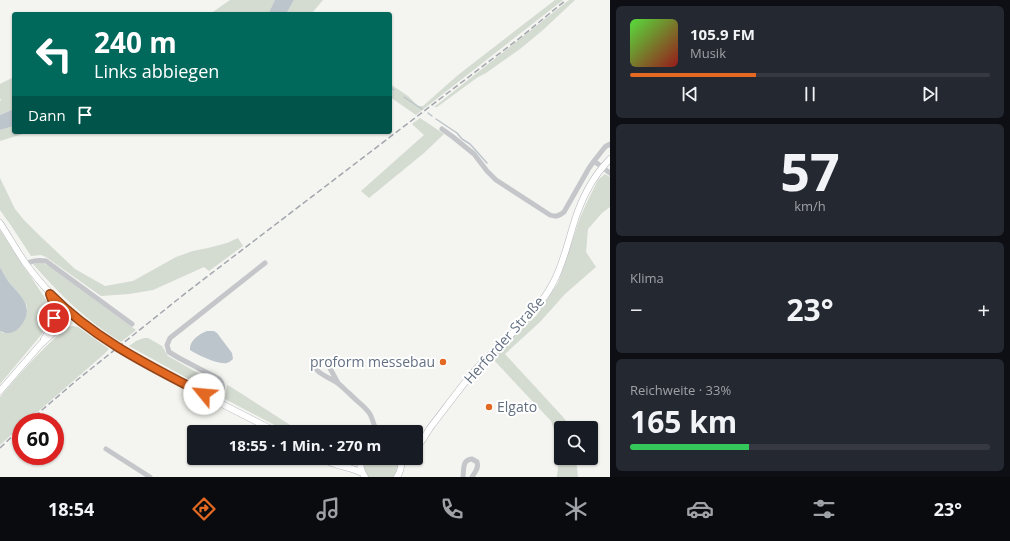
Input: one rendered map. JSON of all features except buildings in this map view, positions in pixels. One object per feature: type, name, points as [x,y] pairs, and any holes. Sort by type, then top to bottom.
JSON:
[{"type":"main road","name":"Herforder Straße","points":[[423,438],[481,364],[532,313],[551,286],[562,262],[585,194],[593,180],[610,159]]},
{"type":"main road","points":[[0,223],[26,264],[50,294],[72,315],[124,351],[263,425]]},
{"type":"main road","points":[[50,294],[54,312],[54,323]]},
{"type":"main road","points":[[40,345],[54,323],[66,310]]},
{"type":"main road","points":[[0,391],[40,345],[72,315]]},
{"type":"main road","name":"Herforder Straße","points":[[423,435],[430,429]]},
{"type":"main road","points":[[336,465],[352,468],[363,475]]},
{"type":"main road","points":[[360,465],[363,475]]},
{"type":"main road","points":[[397,477],[401,471],[402,465]]},
{"type":"street","points":[[442,129],[474,154],[496,180],[555,217],[560,216],[564,212],[594,161],[605,147],[610,144]]},
{"type":"street","points":[[594,161],[610,173]]},
{"type":"street","points":[[26,264],[30,261],[46,261],[132,324]]},
{"type":"street","points":[[216,401],[223,388],[219,379],[169,352],[167,345],[170,338],[265,263]]},
{"type":"street","points":[[338,383],[326,361],[317,361],[315,367],[318,371],[338,383],[360,403],[370,414],[373,423]]},
{"type":"street","points":[[106,449],[150,477]]},
{"type":"street","points":[[463,477],[464,463],[468,459],[472,459],[477,462],[478,466],[472,477]]},
{"type":"shaded area","points":[[230,0],[275,0],[269,12],[213,12]]},
{"type":"shaded area","points":[[275,0],[294,0],[287,12],[269,12]]},
{"type":"shaded area","points":[[294,0],[323,0],[313,12],[287,12]]},
{"type":"shaded area","points":[[555,0],[563,0],[416,115],[392,98],[392,85],[408,96],[418,106],[423,106],[458,75]]},
{"type":"shaded area","points":[[569,0],[575,0],[520,49],[437,107],[434,107]]},
{"type":"shaded area","points":[[12,78],[12,110],[0,115],[1,100],[0,84]]},
{"type":"shaded area","points":[[12,110],[12,127],[0,130],[0,115]]},
{"type":"shaded area","points":[[420,118],[444,134],[424,153],[369,198],[361,191],[424,135],[412,124]]},
{"type":"shaded area","points":[[12,127],[12,134],[23,134],[0,141],[0,130]]},
{"type":"shaded area","points":[[605,174],[610,177],[610,207],[602,213],[588,229],[586,252],[596,267],[565,294],[540,322],[505,354],[566,421],[554,421],[554,430],[551,421],[491,357],[536,316],[558,283],[580,218],[598,180]]},
{"type":"shaded area","points":[[0,178],[15,209],[24,220],[75,269],[105,286],[133,281],[176,257],[193,251],[227,243],[238,238],[243,246],[209,271],[204,267],[153,290],[129,294],[101,296],[46,257],[41,255],[31,256],[0,210]]},
{"type":"shaded area","points":[[0,230],[50,306],[50,322],[0,384],[0,331],[3,333],[24,321],[27,313],[27,306],[19,293],[7,280],[0,267]]},
{"type":"shaded area","points":[[41,262],[49,266],[136,330],[121,342],[109,334],[74,306],[33,264]]},
{"type":"shaded area","points":[[0,267],[8,281],[22,298],[27,309],[24,322],[16,331],[9,333],[0,331]]},
{"type":"shaded area","points":[[73,326],[78,327],[109,349],[36,413],[12,413],[12,434],[0,445],[0,397],[49,343],[67,327]]},
{"type":"shaded area","points":[[207,331],[214,331],[217,333],[232,353],[232,360],[227,363],[219,363],[190,350],[191,344],[195,338]]},
{"type":"shaded area","points":[[144,338],[148,338],[162,346],[168,356],[217,384],[217,390],[214,393],[129,346]]},
{"type":"shaded area","points":[[227,385],[290,425],[275,425],[225,399]]},
{"type":"shaded area","points":[[364,465],[398,466],[393,477],[368,477]]},
{"type":"shaded area","points":[[558,465],[577,465],[578,477],[557,477]]},
{"type":"waterway","points":[[404,97],[422,109]]},
{"type":"waterway","points":[[428,113],[432,116]]},
{"type":"waterway","points":[[436,119],[470,144],[487,163]]},
{"type":"railway","points":[[38,413],[77,380],[187,292],[521,37],[566,0]]},
{"type":"railway","points":[[0,448],[12,437]]},
{"type":"place","name":"proform messebau","points":[[443,362]]},
{"type":"place","name":"Elgato","points":[[489,407]]},
{"type":"route","points":[[54,318],[54,305],[50,294],[59,304],[96,333],[154,368],[204,394]]}]
